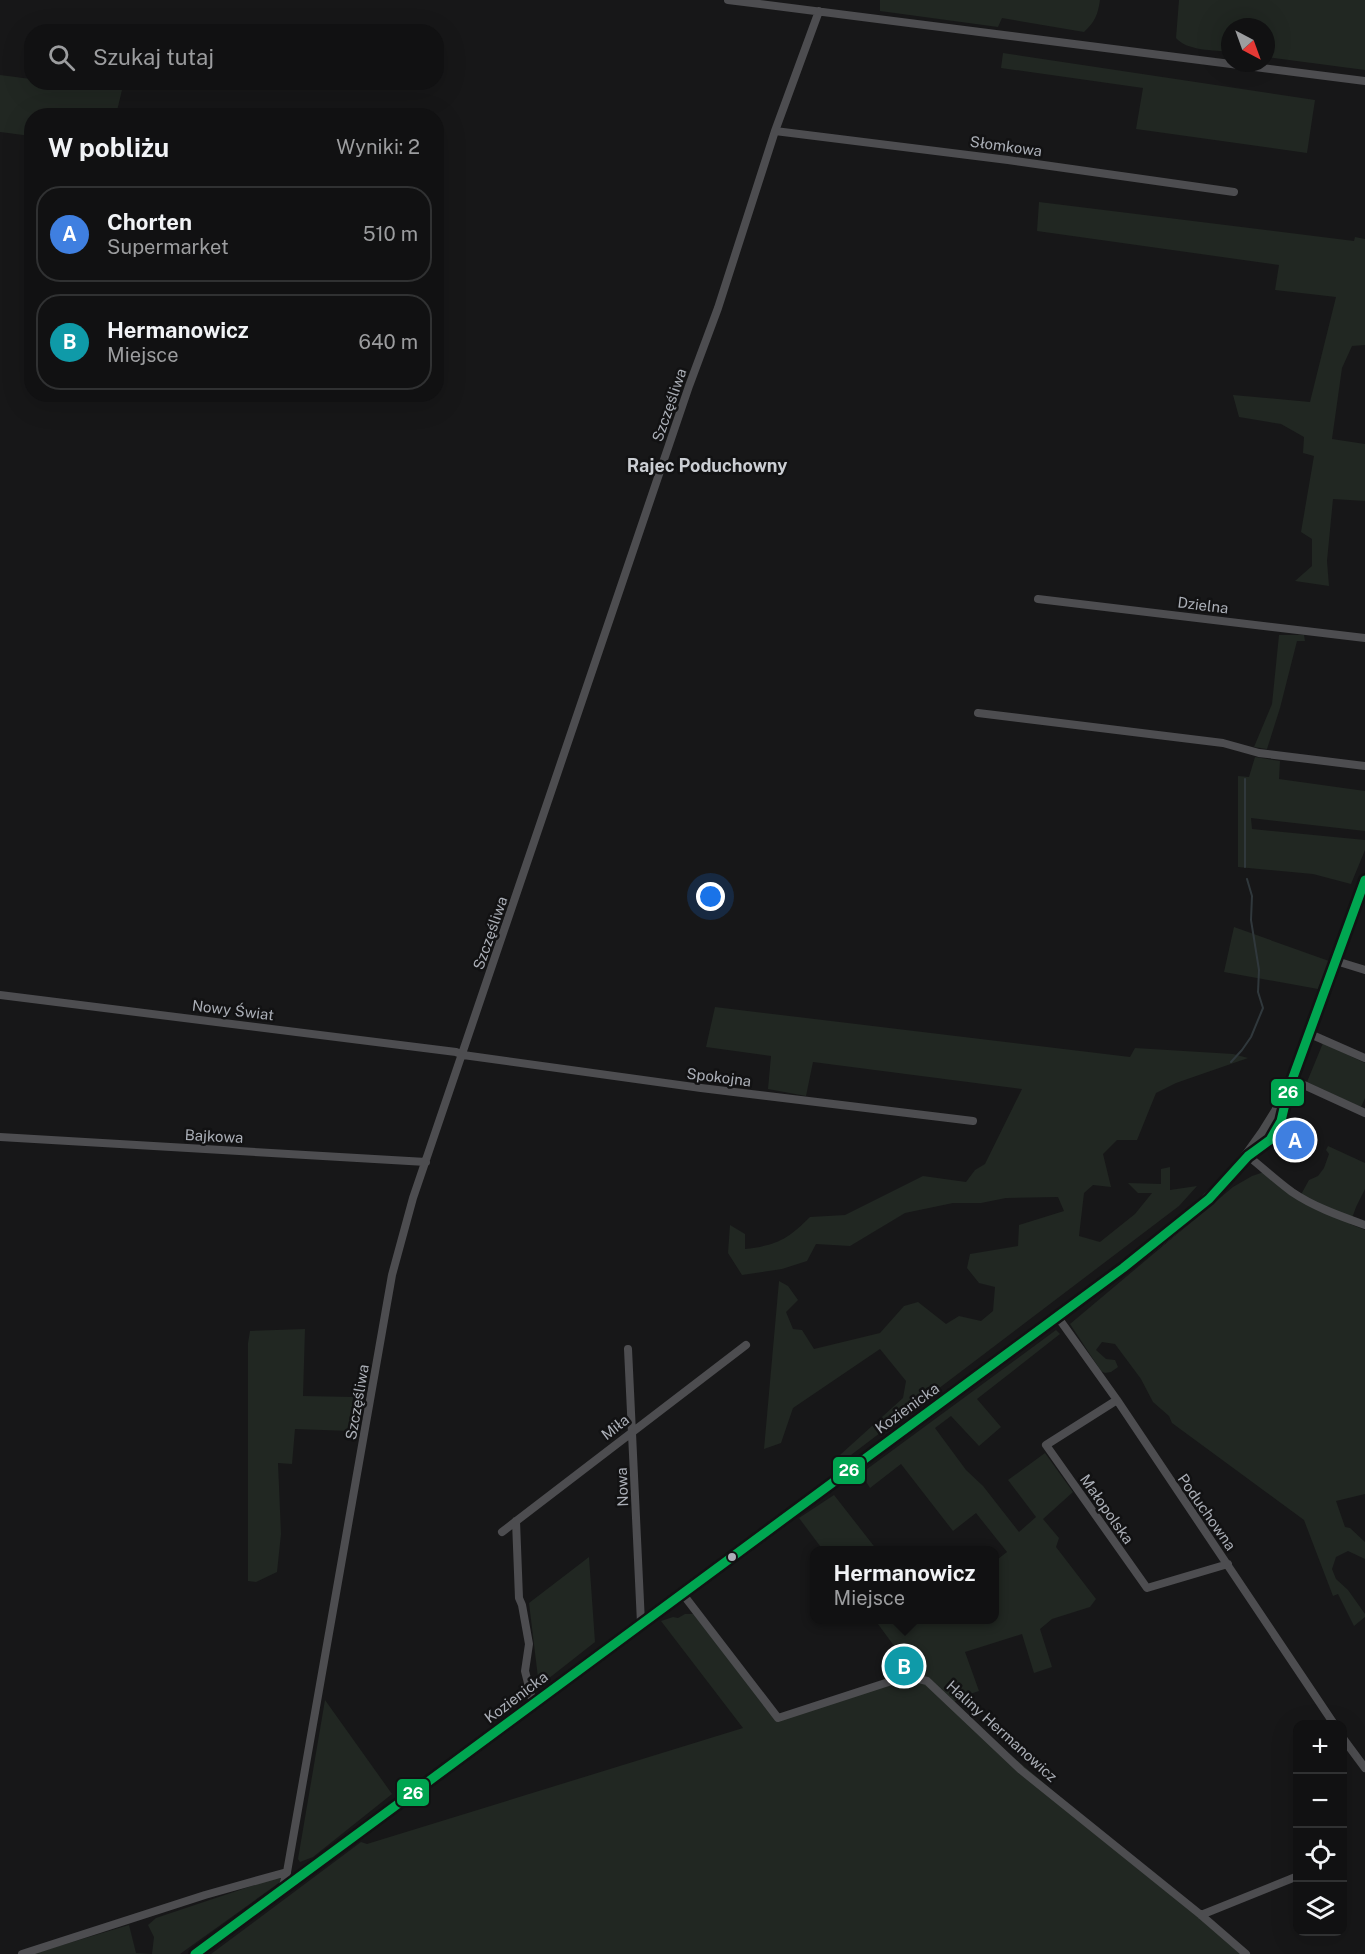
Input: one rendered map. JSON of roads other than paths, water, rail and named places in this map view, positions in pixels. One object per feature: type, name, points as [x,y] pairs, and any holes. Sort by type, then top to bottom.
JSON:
[{"type":"main road","name":"Kozienicka","points":[[195,1954],[1057,1316],[1184,1221],[1224,1185],[1248,1156],[1271,1122],[1293,1080],[1365,880]]},
{"type":"street","points":[[728,0],[1365,81]]},
{"type":"street","name":"Szczęśliwa","points":[[282,1890],[392,1275],[413,1198],[689,386],[718,308],[775,131],[819,11]]},
{"type":"street","name":"Słomkowa","points":[[775,131],[941,151],[1234,192]]},
{"type":"street","name":"Dzielna","points":[[1038,599],[1365,638]]},
{"type":"street","points":[[978,712],[1223,743],[1259,753],[1365,766]]},
{"type":"street","points":[[1336,961],[1365,970]]},
{"type":"street","name":"Nowy Świat","points":[[0,995],[456,1052],[463,1055]]},
{"type":"street","points":[[1310,1034],[1365,1058]]},
{"type":"street","name":"Spokojna","points":[[463,1055],[701,1088],[974,1121]]},
{"type":"street","points":[[1293,1080],[1365,1113]]},
{"type":"street","name":"Bajkowa","points":[[0,1137],[426,1162]]},
{"type":"street","points":[[1248,1156],[1299,1196],[1323,1209],[1365,1225]]},
{"type":"street","name":"Poduchowna","points":[[1057,1316],[1117,1400],[1331,1720]]},
{"type":"street","name":"Miła","points":[[502,1532],[746,1345]]},
{"type":"street","name":"Nowa","points":[[628,1349],[641,1623]]},
{"type":"street","name":"Małopolska","points":[[1117,1400],[1046,1445],[1147,1588],[1228,1564]]},
{"type":"street","points":[[516,1521],[519,1598],[529,1644],[525,1671],[533,1703]]},
{"type":"street","name":"Haliny Hermanowicz","points":[[682,1593],[778,1718],[908,1676],[927,1681],[1021,1770],[1246,1954]]},
{"type":"street","points":[[1347,1744],[1365,1768]]},
{"type":"street","points":[[22,1954],[205,1895],[287,1872]]},
{"type":"street","points":[[1201,1915],[1293,1878]]},
{"type":"waterway","points":[[1245,779],[1245,867]]},
{"type":"waterway","points":[[1231,1062],[1251,1037],[1263,1008],[1258,992],[1259,970],[1251,920],[1252,896],[1247,879]]},
{"type":"place","name":"Chorten","points":[[1295,1140]]},
{"type":"place","name":"Hermanowicz","points":[[904,1666]]},
{"type":"district","name":"Rajec Poduchowny","points":[[707,465]]}]
